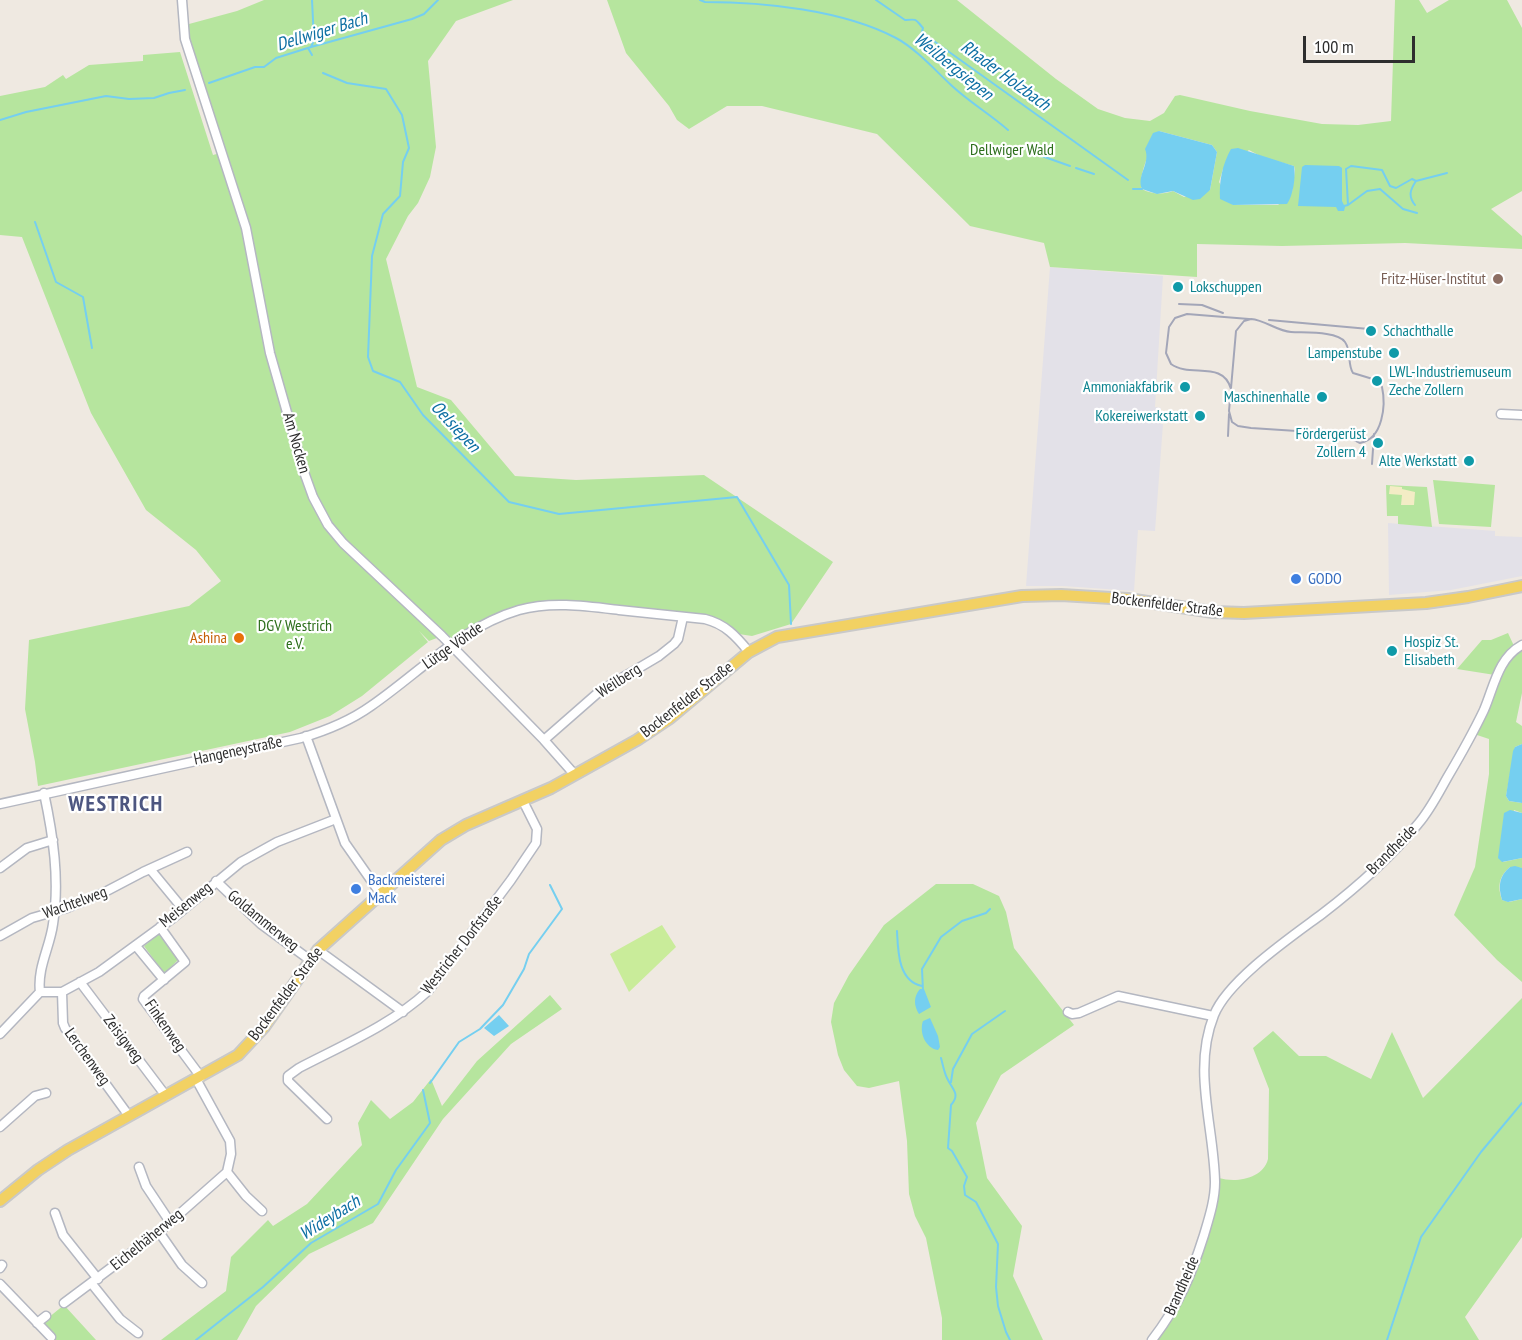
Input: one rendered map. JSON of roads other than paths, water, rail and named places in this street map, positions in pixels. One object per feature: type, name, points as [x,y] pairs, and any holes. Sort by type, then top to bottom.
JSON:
[{"type":"main road","name":"Bockenfelder Straße","points":[[0,1201],[53,1160],[238,1054],[255,1038],[318,950],[380,893],[450,834],[575,775],[659,726],[749,652],[777,637],[1022,596],[1061,595],[1128,599],[1213,612],[1244,614],[1434,602],[1522,586]]},
{"type":"street","name":"Am Nocken","points":[[182,0],[182,19],[189,54],[246,228],[270,353],[313,497],[328,525],[343,543],[451,645],[575,775]]},
{"type":"street","points":[[1501,414],[1522,415]]},
{"type":"street","name":"Lütge Vöhde","points":[[306,736],[343,722],[370,706],[471,631],[492,620],[539,606],[569,605],[716,622],[732,633],[749,652]]},
{"type":"street","name":"Weilberg","points":[[544,740],[600,691],[659,656],[674,644],[678,639],[683,617]]},
{"type":"street","name":"Brandheide","points":[[1152,1340],[1170,1317],[1181,1297],[1194,1266],[1212,1209],[1215,1179],[1204,1075],[1207,1041],[1214,1016],[1222,1000],[1233,987],[1295,932],[1322,914],[1359,882],[1419,824],[1459,759],[1507,657],[1522,645]]},
{"type":"street","name":"Hangeneystraße","points":[[0,804],[306,736],[345,843],[380,893]]},
{"type":"street","points":[[0,1034],[40,992],[39,982],[53,926],[56,876],[53,840],[44,793]]},
{"type":"street","name":"Westricher Dorfstraße","points":[[327,1119],[288,1081],[288,1076],[298,1068],[403,1012],[428,991],[537,843],[537,829],[523,801]]},
{"type":"street","name":"Meisenweg","points":[[40,992],[62,992],[115,962],[241,862],[277,842],[336,819]]},
{"type":"street","points":[[0,868],[27,848],[53,840]]},
{"type":"street","name":"Wachtelweg","points":[[0,936],[32,918],[55,912],[103,893],[187,852]]},
{"type":"street","points":[[150,869],[183,909]]},
{"type":"street","name":"Goldammerweg","points":[[216,881],[261,924],[310,960]]},
{"type":"street","name":"Finkenweg","points":[[160,927],[185,962],[143,999],[198,1078]]},
{"type":"street","name":"Finkenweg","points":[[136,946],[164,980]]},
{"type":"street","points":[[318,950],[403,1012]]},
{"type":"street","name":"Zeisigweg","points":[[80,982],[166,1096]]},
{"type":"street","name":"Lerchenweg","points":[[62,992],[65,1028],[129,1116]]},
{"type":"street","points":[[1068,1012],[1080,1013],[1118,996],[1214,1016]]},
{"type":"street","points":[[198,1078],[230,1141],[231,1160],[227,1172],[246,1196],[262,1211]]},
{"type":"street","points":[[0,1127],[35,1096],[46,1093]]},
{"type":"street","points":[[139,1167],[146,1186],[170,1222]]},
{"type":"street","name":"Eichelhäherweg","points":[[64,1304],[159,1232],[227,1172]]},
{"type":"street","points":[[55,1213],[63,1235],[120,1319],[138,1333]]},
{"type":"street","points":[[159,1232],[182,1265],[202,1283]]},
{"type":"street","points":[[0,1284],[51,1337]]},
{"type":"street","points":[[37,1323],[46,1316]]},
{"type":"water","points":[[1159,131],[1212,145],[1217,152],[1210,190],[1200,199],[1193,200],[1173,191],[1157,194],[1142,189],[1145,149],[1153,133]]},
{"type":"water","points":[[1238,148],[1294,166],[1294,186],[1287,204],[1233,205],[1220,199],[1225,161],[1231,149]]},
{"type":"water","points":[[1305,165],[1342,168],[1344,211],[1338,211],[1336,207],[1298,206],[1302,167]]},
{"type":"water","points":[[1522,744],[1522,803],[1509,801],[1506,796],[1513,751],[1515,747]]},
{"type":"water","points":[[1510,810],[1522,813],[1522,858],[1502,862],[1498,858],[1504,813]]},
{"type":"water","points":[[1515,866],[1522,868],[1522,899],[1508,902],[1502,900],[1500,882],[1506,870]]},
{"type":"water","points":[[920,989],[924,989],[931,1007],[919,1014],[915,1002]]},
{"type":"water","points":[[499,1015],[509,1026],[494,1036],[484,1028]]},
{"type":"water","points":[[930,1018],[938,1036],[940,1047],[938,1050],[933,1049],[924,1039],[923,1021]]},
{"type":"waterway","points":[[311,47],[314,40],[312,0]]},
{"type":"waterway","name":"Dellwiger Bach","points":[[209,83],[255,67],[264,67],[276,58],[412,19],[424,14],[438,0]]},
{"type":"waterway","name":"Weilbergsiepen","points":[[700,0],[803,10],[828,14],[875,28],[910,47],[958,91],[1008,130]]},
{"type":"waterway","name":"Rhader Holzbach","points":[[876,0],[905,20],[916,20],[923,28],[920,39],[923,41],[931,39],[1128,180]]},
{"type":"waterway","name":"Dellwiger Bach","points":[[308,48],[312,55]]},
{"type":"waterway","name":"Oelsiepen","points":[[323,73],[347,83],[386,89],[402,115],[409,148],[403,162],[400,196],[383,214],[372,256],[368,357],[373,371],[400,382],[423,415],[509,502],[559,514],[737,497],[789,585],[791,624]]},
{"type":"waterway","name":"Dellwiger Bach","points":[[0,120],[26,112],[106,96],[129,99],[154,98],[185,90]]},
{"type":"waterway","name":"Weilbergsiepen","points":[[1024,146],[1036,154],[1070,166]]},
{"type":"waterway","name":"Rhader Holzbach","points":[[1344,206],[1348,205],[1346,169],[1351,166],[1382,170],[1390,186],[1396,188],[1412,179],[1416,181],[1447,173]]},
{"type":"waterway","name":"Weilbergsiepen","points":[[1076,168],[1094,174]]},
{"type":"waterway","points":[[1415,205],[1411,199],[1411,193],[1416,181]]},
{"type":"waterway","name":"Rhader Holzbach","points":[[1133,189],[1142,189]]},
{"type":"waterway","points":[[1348,205],[1367,191],[1380,189],[1403,209],[1417,213]]},
{"type":"waterway","points":[[35,222],[56,282],[83,297],[92,348]]},
{"type":"waterway","name":"Wideybach","points":[[430,1083],[459,1042],[480,1029],[503,1005],[524,969],[529,954],[562,909],[550,885]]},
{"type":"waterway","points":[[923,991],[922,969],[941,937],[962,921],[986,913],[990,909]]},
{"type":"waterway","points":[[897,931],[899,956],[904,972],[914,983],[922,986]]},
{"type":"waterway","points":[[951,1082],[953,1069],[972,1034],[1005,1011]]},
{"type":"waterway","points":[[941,1058],[946,1076],[955,1092],[951,1105],[948,1148],[967,1177],[964,1186],[965,1195],[976,1202],[998,1244],[996,1287],[998,1306],[1010,1340]]},
{"type":"waterway","name":"Wideybach","points":[[196,1340],[263,1287],[311,1243],[378,1204],[396,1170],[430,1123],[423,1090]]},
{"type":"waterway","points":[[1387,1340],[1421,1237],[1481,1152],[1522,1103]]},
{"type":"railway","points":[[1179,304],[1202,305],[1223,313]]},
{"type":"railway","points":[[1231,389],[1227,380],[1214,372],[1187,370],[1171,364],[1166,353],[1169,327],[1175,318],[1187,314],[1249,319]]},
{"type":"railway","points":[[1251,319],[1286,331],[1328,334],[1341,338],[1348,350],[1353,373],[1376,380],[1382,387],[1383,412],[1374,435],[1360,443],[1343,434],[1251,428],[1238,426],[1232,422],[1229,411],[1236,331],[1244,321],[1251,319]]},
{"type":"railway","points":[[1269,320],[1369,329]]},
{"type":"railway","points":[[1228,436],[1229,414]]},
{"type":"railway","points":[[1372,464],[1374,434]]},
{"type":"place","name":"Fritz-Hüser-Institut","points":[[1498,279]]},
{"type":"place","name":"Lokschuppen","points":[[1178,287]]},
{"type":"place","name":"Schachthalle","points":[[1371,331]]},
{"type":"place","name":"Lampenstube","points":[[1394,353]]},
{"type":"place","name":"LWL-Industriemuseum Zeche Zollern","points":[[1377,381]]},
{"type":"place","name":"Ammoniakfabrik","points":[[1185,387]]},
{"type":"place","name":"Maschinenhalle","points":[[1322,397]]},
{"type":"place","name":"Kokereiwerkstatt","points":[[1200,416]]},
{"type":"place","name":"Fördergerüst Zollern 4","points":[[1378,443]]},
{"type":"place","name":"Alte Werkstatt","points":[[1469,461]]},
{"type":"place","name":"GODO","points":[[1296,579]]},
{"type":"place","name":"Ashina","points":[[239,638]]},
{"type":"place","name":"Hospiz St. Elisabeth","points":[[1392,651]]},
{"type":"place","name":"Backmeisterei Mack","points":[[356,889]]},
{"type":"district","name":"WESTRICH","points":[[116,805]]},
{"type":"park label","name":"Dellwiger Wald","points":[[1012,150]]},
{"type":"park label","name":"DGV Westrich e.V.","points":[[295,635]]}]
